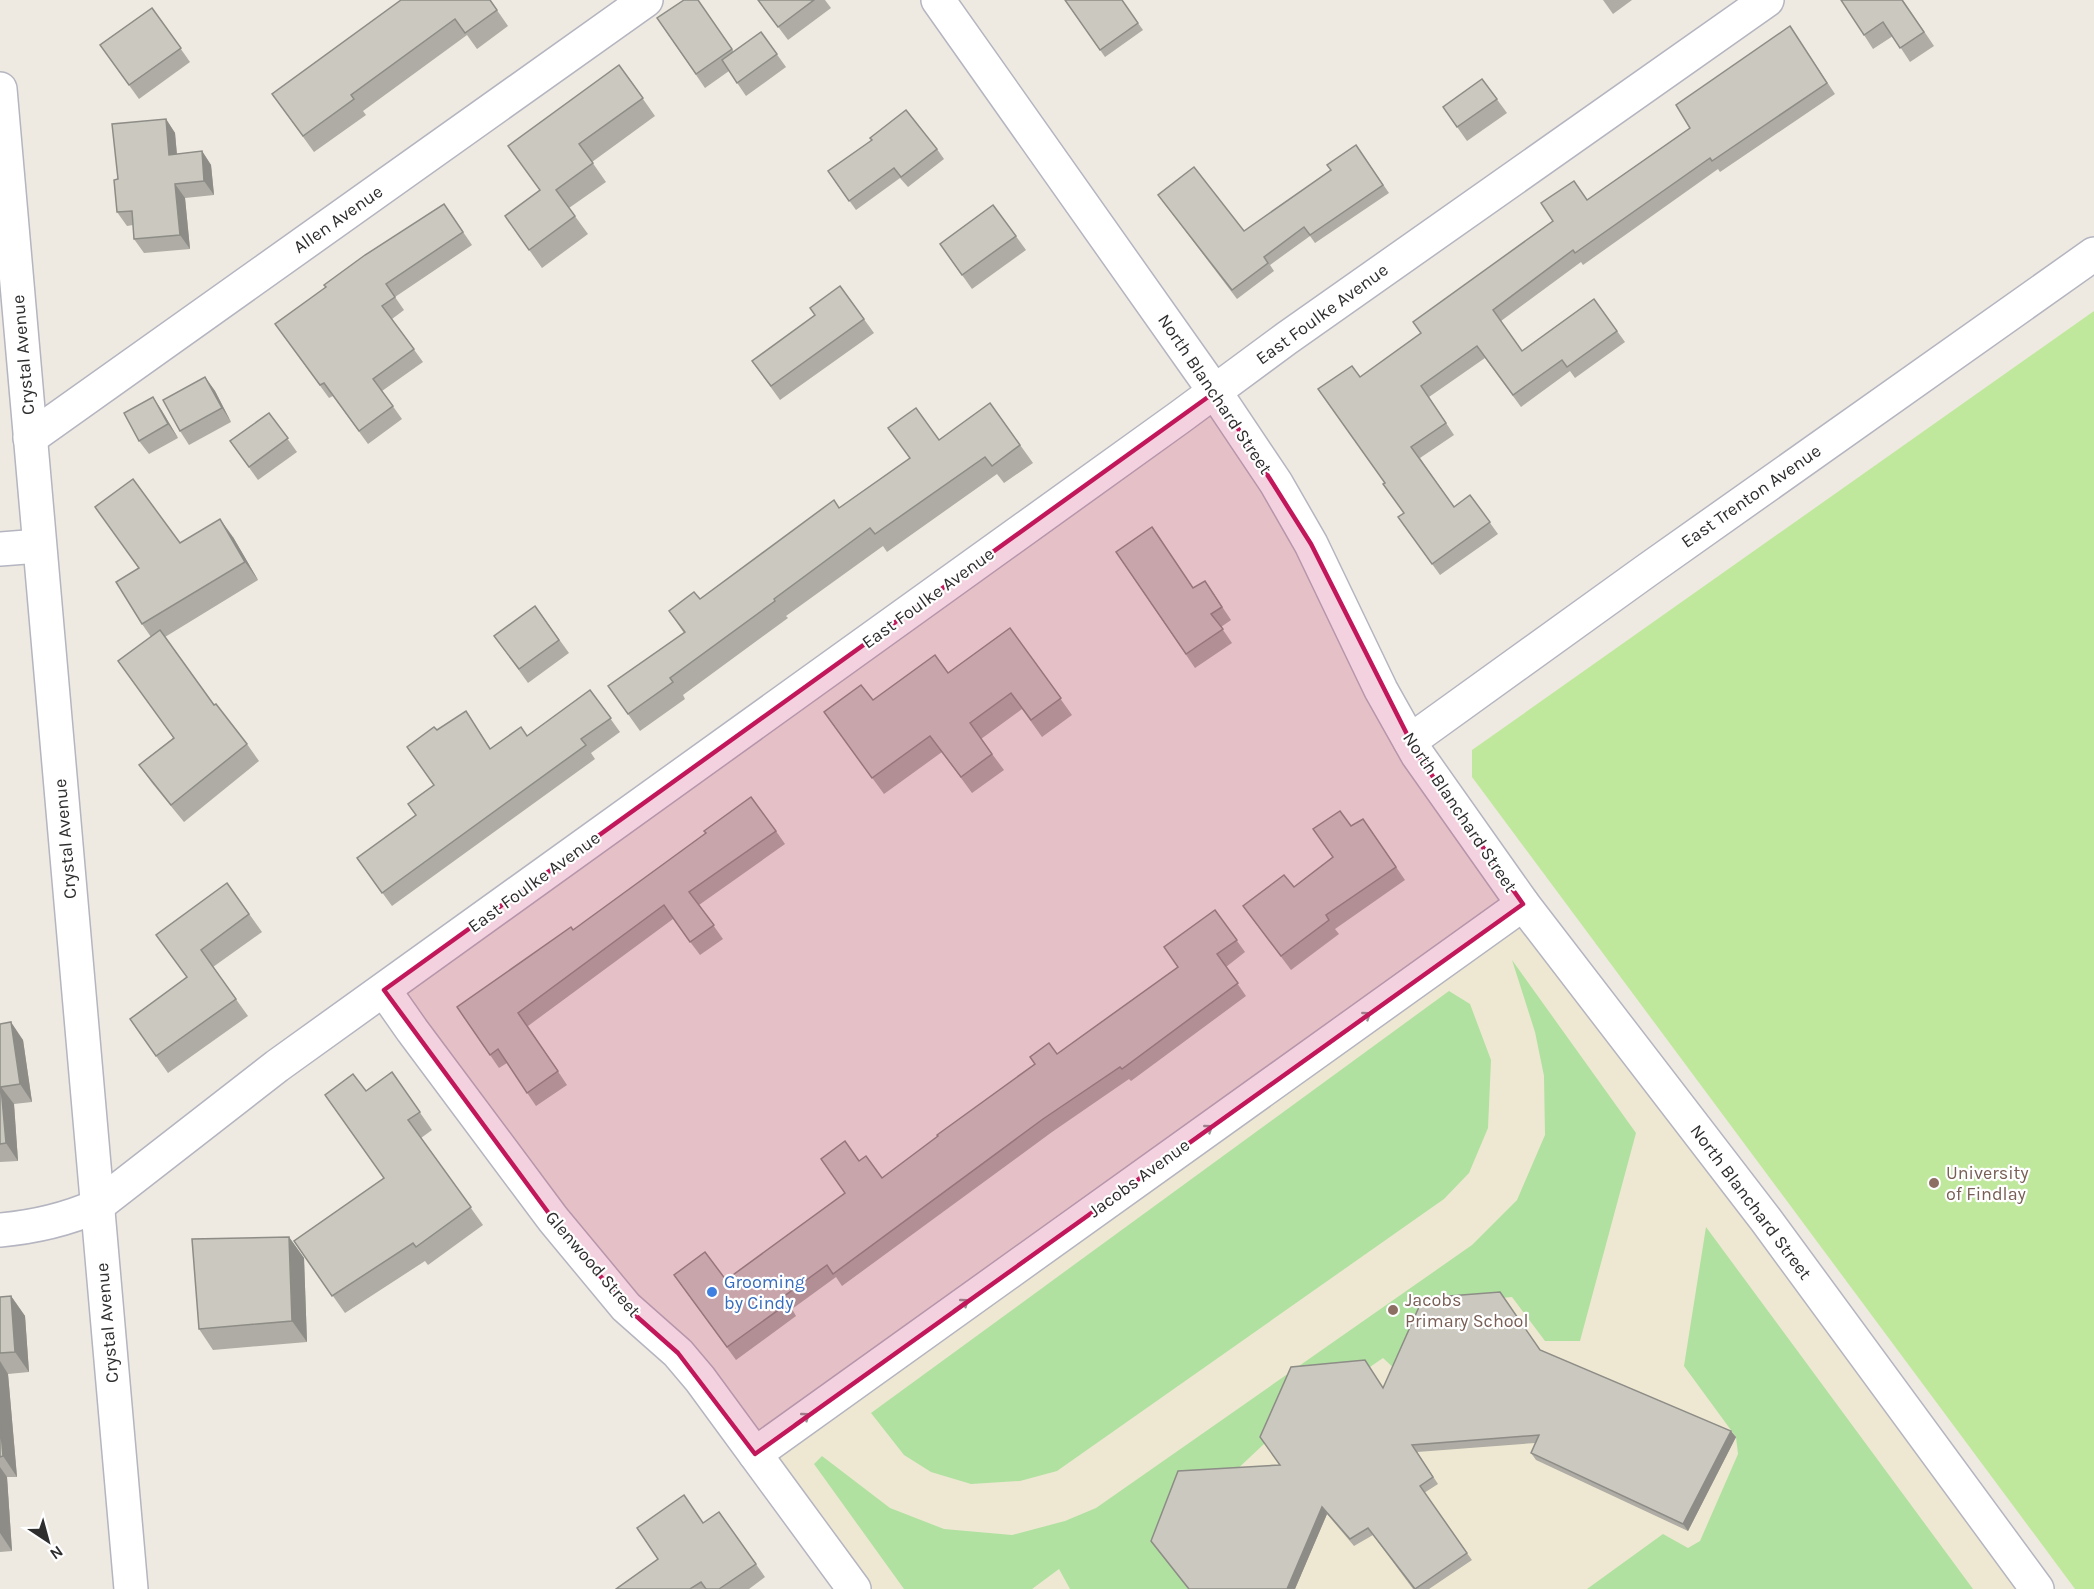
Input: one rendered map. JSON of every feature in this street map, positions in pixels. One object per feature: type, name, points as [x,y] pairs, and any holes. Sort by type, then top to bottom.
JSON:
[{"type":"street","name":"Allen Avenue","points":[[30,438],[646,0]]},
{"type":"street","name":"North Blanchard Street","points":[[938,0],[1215,392],[1275,483],[1311,544],[1381,690],[1417,754],[1523,904],[1766,1220],[2037,1589]]},
{"type":"street","name":"East Foulke Avenue","points":[[0,1230],[28,1227],[71,1217],[97,1206],[277,1066],[1287,338],[1767,0]]},
{"type":"street","name":"Crystal Avenue","points":[[0,89],[131,1589]]},
{"type":"street","name":"East Trenton Avenue","points":[[1410,741],[2094,254]]},
{"type":"street","points":[[0,549],[39,546]]},
{"type":"street","name":"Jacobs Avenue","points":[[755,1454],[1523,904]]},
{"type":"street","name":"Glenwood Street","points":[[384,990],[553,1219],[626,1307],[678,1353],[700,1379],[854,1589]]},
{"type":"highlighted area","points":[[1215,392],[1311,544],[1417,754],[1523,904],[755,1454],[678,1353],[626,1307],[553,1219],[384,990]]},
{"type":"shaded area","name":"Jacobs Primary School","points":[[1523,904],[2037,1589],[854,1589],[755,1454]]},
{"type":"green space","name":"University of Findlay","points":[[2094,311],[2094,1589],[2075,1589],[1472,777],[1472,750]]},
{"type":"green space","points":[[1512,960],[1636,1133],[1580,1341],[1545,1341],[1512,1297],[1428,1305],[1398,1372],[1383,1358],[1370,1367],[1295,1374],[1265,1443],[1231,1475],[1188,1589],[1070,1589],[1059,1569],[1032,1589],[904,1589],[814,1464],[822,1456],[890,1508],[944,1529],[1012,1535],[1065,1521],[1096,1508],[1472,1245],[1517,1200],[1545,1135],[1544,1076],[1535,1032]]},
{"type":"green space","points":[[1449,991],[1470,1004],[1491,1060],[1488,1128],[1469,1173],[1444,1199],[1057,1471],[1020,1481],[971,1484],[931,1472],[904,1455],[871,1413]]},
{"type":"green space","points":[[1706,1227],[1973,1589],[1587,1589],[1663,1534],[1688,1548],[1700,1541],[1738,1454],[1736,1437],[1684,1366]]},
{"type":"building","points":[[401,0],[490,0],[497,10],[465,33],[455,19],[351,95],[354,99],[303,136],[272,94]]},
{"type":"building","points":[[684,0],[698,0],[732,49],[696,74],[657,18]]},
{"type":"building","points":[[758,0],[814,0],[778,27]]},
{"type":"building","points":[[1065,0],[1122,0],[1138,23],[1100,50]]},
{"type":"building","points":[[1841,0],[1902,0],[1924,32],[1900,48],[1883,22],[1864,35]]},
{"type":"building","points":[[152,8],[181,48],[129,85],[100,45]]},
{"type":"building","points":[[1790,26],[1827,83],[1712,161],[1710,158],[1575,253],[1573,250],[1493,310],[1522,351],[1594,299],[1617,331],[1567,367],[1562,360],[1513,395],[1477,346],[1421,386],[1446,423],[1411,447],[1454,507],[1470,495],[1490,522],[1432,564],[1398,517],[1404,513],[1383,484],[1385,483],[1318,389],[1352,366],[1360,377],[1421,333],[1413,322],[1553,221],[1541,203],[1574,181],[1587,200],[1690,128],[1676,105]]},
{"type":"building","points":[[761,32],[777,54],[737,83],[722,60]]},
{"type":"building","points":[[619,65],[643,98],[579,144],[593,163],[556,190],[575,216],[529,250],[505,216],[540,190],[508,146]]},
{"type":"building","points":[[1482,79],[1497,99],[1457,127],[1443,107]]},
{"type":"building","points":[[906,110],[937,149],[901,177],[894,168],[849,201],[828,171],[872,140],[870,138]]},
{"type":"building","points":[[166,119],[169,155],[202,151],[204,181],[175,184],[180,235],[134,239],[132,211],[117,212],[114,180],[118,179],[112,124]]},
{"type":"building","points":[[1356,145],[1383,185],[1310,235],[1304,227],[1264,257],[1268,263],[1232,290],[1158,195],[1194,167],[1244,231],[1331,170],[1327,165]]},
{"type":"building","points":[[444,204],[463,232],[386,284],[395,297],[382,306],[414,349],[373,379],[393,406],[359,431],[324,383],[320,385],[275,324],[365,255]]},
{"type":"building","points":[[993,205],[1016,236],[962,275],[940,244]]},
{"type":"building","points":[[840,286],[864,319],[771,386],[752,361],[815,315],[810,308]]},
{"type":"building","points":[[205,377],[222,408],[180,431],[163,400]]},
{"type":"building","points":[[153,397],[168,424],[139,441],[124,413]]},
{"type":"building","points":[[990,403],[1020,445],[992,466],[985,457],[875,534],[870,528],[670,678],[673,682],[628,714],[608,686],[685,632],[669,611],[694,592],[700,599],[834,500],[839,508],[910,458],[888,428],[916,408],[939,440]]},
{"type":"building","points":[[269,413],[288,438],[249,467],[230,441]]},
{"type":"building","points":[[133,479],[180,543],[220,519],[245,562],[142,624],[116,582],[139,568],[95,507]]},
{"type":"building","points":[[1152,527],[1193,588],[1205,581],[1222,607],[1211,614],[1223,629],[1186,654],[1116,552]]},
{"type":"building","points":[[535,606],[559,640],[519,669],[494,636]]},
{"type":"building","points":[[1010,628],[1061,698],[1031,720],[1011,693],[970,723],[992,754],[961,777],[930,736],[872,778],[824,712],[861,685],[873,700],[935,655],[948,673]]},
{"type":"building","points":[[160,630],[214,705],[216,704],[247,744],[171,805],[139,765],[174,738],[118,661]]},
{"type":"building","points":[[590,690],[611,718],[581,739],[586,745],[382,893],[357,858],[416,815],[408,804],[434,785],[407,747],[434,727],[437,730],[466,711],[490,749],[521,727],[527,736]]},
{"type":"building","points":[[751,797],[776,831],[689,892],[714,925],[690,942],[664,905],[518,1013],[558,1071],[527,1093],[498,1049],[490,1055],[457,1007],[571,927],[573,930],[706,833],[704,831]]},
{"type":"building","points":[[1340,811],[1351,826],[1363,819],[1396,867],[1326,915],[1329,920],[1281,956],[1243,906],[1284,875],[1294,887],[1333,857],[1313,829]]},
{"type":"building","points":[[227,883],[249,914],[201,950],[236,999],[156,1056],[130,1019],[187,977],[156,935]]},
{"type":"building","points":[[1215,910],[1237,940],[1217,954],[1238,983],[1122,1069],[1120,1067],[1043,1119],[833,1274],[827,1265],[783,1297],[788,1303],[727,1347],[674,1275],[705,1252],[726,1280],[845,1193],[821,1159],[845,1141],[859,1161],[866,1156],[882,1178],[1035,1064],[1030,1057],[1049,1043],[1057,1054],[1178,967],[1164,947]]},
{"type":"building","points":[[11,1022],[20,1084],[1,1087],[6,1143],[0,1144],[0,1024]]},
{"type":"building","points":[[392,1072],[420,1112],[408,1120],[471,1207],[416,1247],[413,1243],[332,1296],[294,1241],[384,1178],[325,1095],[353,1074],[366,1091]]},
{"type":"building","points":[[289,1237],[292,1321],[199,1329],[192,1239]]},
{"type":"building","points":[[1500,1292],[1540,1350],[1731,1431],[1683,1524],[1531,1453],[1539,1435],[1412,1445],[1433,1477],[1420,1486],[1467,1553],[1415,1589],[1368,1528],[1350,1539],[1322,1507],[1287,1589],[1189,1589],[1151,1541],[1178,1471],[1280,1465],[1260,1437],[1291,1367],[1365,1360],[1383,1388],[1423,1298]]},
{"type":"building","points":[[11,1296],[15,1352],[0,1353],[0,1297]]},
{"type":"building","points":[[0,1420],[3,1456],[0,1457]]},
{"type":"building","points":[[684,1495],[703,1523],[719,1512],[756,1564],[719,1589],[706,1589],[701,1582],[690,1589],[616,1589],[658,1559],[637,1528]]},
{"type":"place","name":"University of Findlay","points":[[1934,1183]]},
{"type":"place","name":"Grooming by Cindy","points":[[712,1292]]},
{"type":"place","name":"Jacobs Primary School","points":[[1393,1310]]}]
